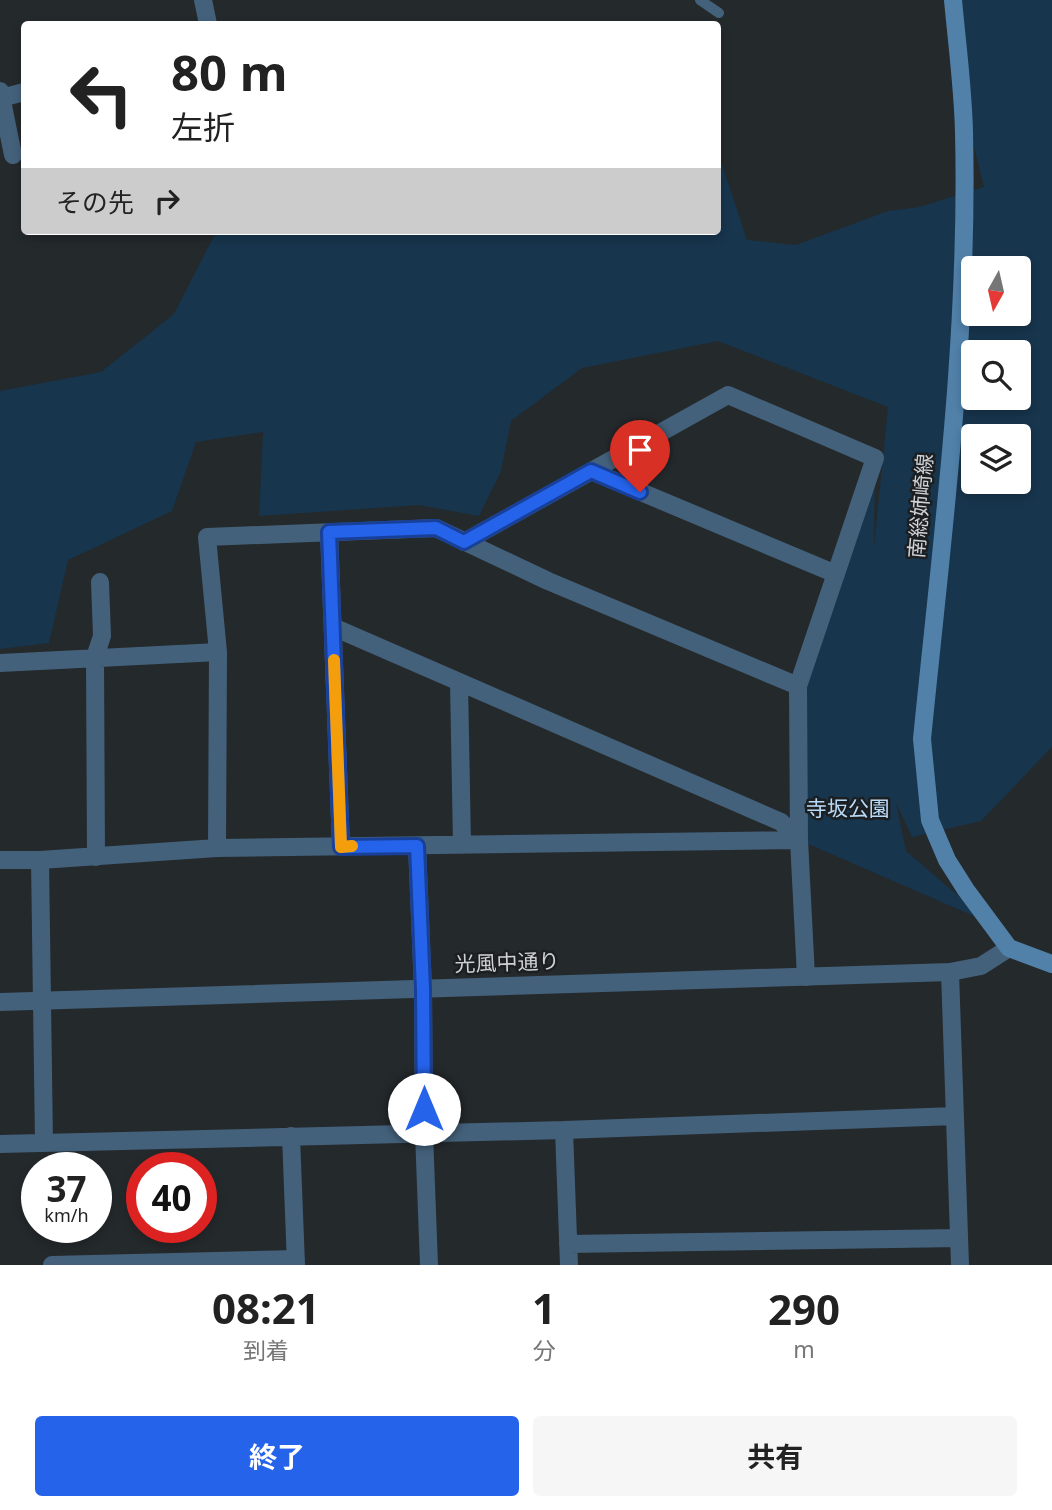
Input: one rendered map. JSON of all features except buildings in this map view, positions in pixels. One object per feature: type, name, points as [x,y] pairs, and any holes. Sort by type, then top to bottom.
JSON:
[{"type":"main road","name":"南総姉崎線","points":[[953,0],[964,129],[965,189],[958,352],[922,740],[930,820],[947,860],[1009,948]]},
{"type":"main road","points":[[1009,948],[1052,964]]},
{"type":"street","points":[[203,0],[207,21]]},
{"type":"street","points":[[13,155],[1,94],[21,92]]},
{"type":"street","points":[[464,542],[728,395],[874,458],[798,686],[799,840],[806,977]]},
{"type":"street","points":[[591,471],[836,574]]},
{"type":"street","points":[[217,848],[218,652],[207,537],[436,528],[548,581],[798,686]]},
{"type":"street","points":[[329,532],[341,847]]},
{"type":"street","points":[[96,857],[95,657],[102,636],[100,582]]},
{"type":"street","points":[[333,627],[781,822],[799,840]]},
{"type":"street","points":[[0,663],[218,652]]},
{"type":"street","points":[[459,682],[462,845]]},
{"type":"street","points":[[0,860],[96,857],[217,848],[799,840]]},
{"type":"street","points":[[417,846],[429,1265]]},
{"type":"street","points":[[40,860],[44,1143]]},
{"type":"street","name":"光風中通り","points":[[0,1002],[950,972],[981,966],[1009,948]]},
{"type":"street","points":[[950,972],[960,1265]]},
{"type":"street","points":[[0,1144],[564,1130],[955,1116]]},
{"type":"street","points":[[564,1130],[569,1265]]},
{"type":"street","points":[[51,1265],[296,1262],[291,1136]]},
{"type":"street","points":[[568,1244],[959,1238]]},
{"type":"lane","points":[[700,0],[719,13]]},
{"type":"green space","name":"寺坂公園","points":[[950,0],[1052,0],[1052,747],[981,821],[912,837],[896,803],[906,851],[990,923],[799,840],[798,686],[875,458],[874,547],[888,407],[718,341],[582,368],[511,421],[501,471],[479,516],[419,505],[259,516],[263,432],[196,442],[172,511],[68,560],[49,643],[0,649],[0,391],[101,372],[174,314],[214,235],[721,235],[721,161],[747,240],[796,245],[888,211],[919,207],[984,187],[962,97]]},
{"type":"slow traffic","points":[[334,660],[341,847],[352,846]]},
{"type":"route","points":[[424,1109],[423,989],[417,846],[341,847],[329,532],[436,528],[464,542],[591,471],[640,492]]}]
